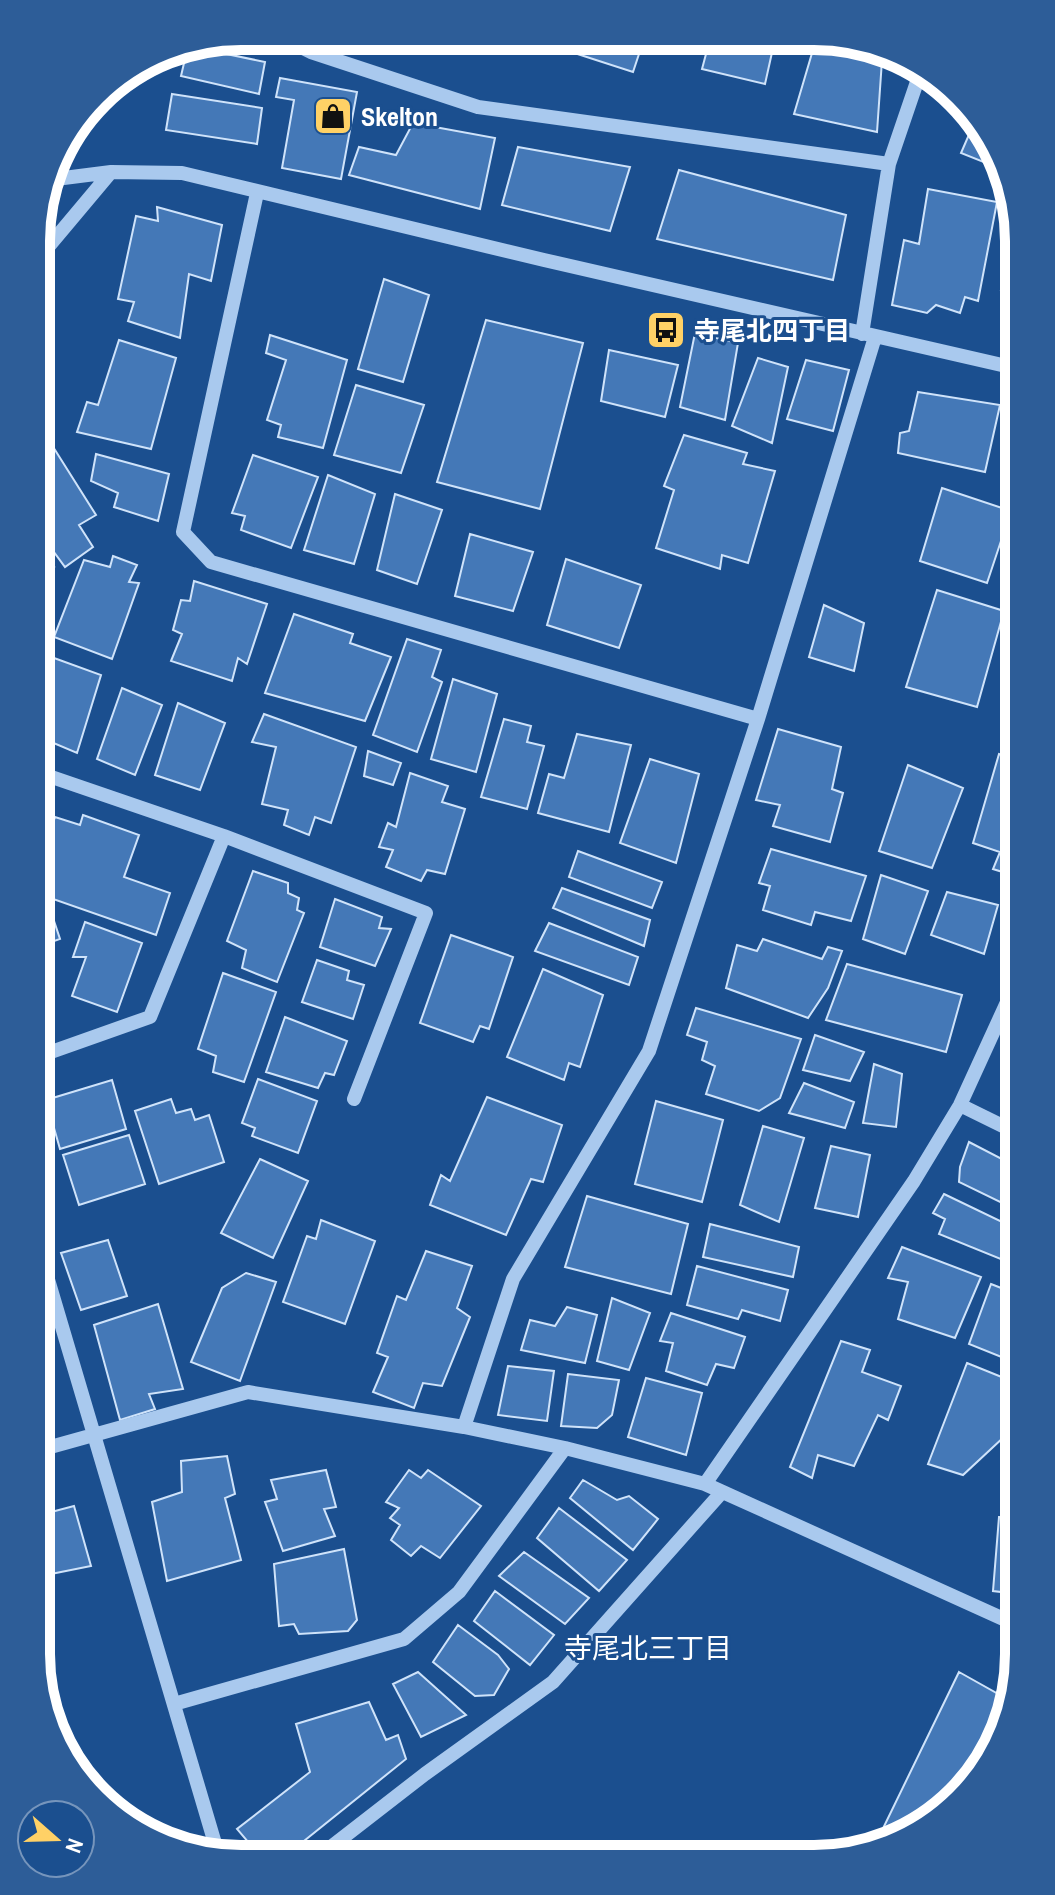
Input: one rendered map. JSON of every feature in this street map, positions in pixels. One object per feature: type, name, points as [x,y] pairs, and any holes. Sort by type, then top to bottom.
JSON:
[{"type":"street","points":[[307,50],[478,107],[889,164]]},
{"type":"street","points":[[464,1427],[513,1279],[649,1051],[758,719],[869,336],[889,164],[917,81]]},
{"type":"street","points":[[62,178],[111,172],[182,173],[1005,366]]},
{"type":"street","points":[[50,245],[111,172]]},
{"type":"street","points":[[257,193],[183,532],[211,562],[758,719]]},
{"type":"street","points":[[50,776],[224,836],[426,913],[354,1099]]},
{"type":"street","points":[[50,1052],[150,1017],[224,836]]},
{"type":"street","points":[[705,1484],[914,1181],[960,1105],[1005,1007]]},
{"type":"street","points":[[960,1105],[1005,1127]]},
{"type":"street","points":[[50,1286],[215,1843]]},
{"type":"street","points":[[50,1447],[248,1392],[464,1427],[565,1448],[705,1484],[1005,1620]]},
{"type":"street","points":[[174,1704],[404,1639],[459,1592],[565,1448]]},
{"type":"street","points":[[333,1845],[425,1774],[553,1682],[722,1492]]},
{"type":"building","points":[[565,50],[640,50],[633,72]]},
{"type":"building","points":[[707,50],[773,50],[765,84],[702,69]]},
{"type":"building","points":[[813,50],[851,54],[882,63],[877,132],[794,114]]},
{"type":"building","points":[[216,52],[265,62],[259,94],[181,76],[185,59]]},
{"type":"building","points":[[280,78],[357,92],[341,179],[282,168],[294,100],[276,97]]},
{"type":"building","points":[[172,94],[262,108],[257,144],[166,130]]},
{"type":"building","points":[[413,123],[495,138],[480,209],[349,175],[359,147],[396,155]]},
{"type":"building","points":[[970,131],[988,164],[961,153]]},
{"type":"building","points":[[518,147],[630,167],[610,231],[502,205]]},
{"type":"building","points":[[679,170],[846,215],[833,280],[657,239]]},
{"type":"building","points":[[928,189],[997,202],[978,301],[965,297],[960,313],[936,305],[927,313],[892,305],[904,240],[919,244]]},
{"type":"building","points":[[157,207],[222,225],[211,281],[189,274],[180,338],[128,321],[134,302],[118,299],[136,216],[158,221]]},
{"type":"building","points":[[384,279],[429,295],[403,382],[358,369]]},
{"type":"building","points":[[486,320],[583,343],[540,509],[437,482]]},
{"type":"building","points":[[695,333],[738,343],[725,420],[680,407]]},
{"type":"building","points":[[270,335],[347,360],[323,448],[278,437],[281,425],[267,420],[286,360],[266,353]]},
{"type":"building","points":[[119,340],[176,358],[151,449],[77,432],[87,402],[98,405]]},
{"type":"building","points":[[609,350],[678,365],[665,417],[601,401]]},
{"type":"building","points":[[758,358],[788,367],[772,443],[732,426]]},
{"type":"building","points":[[806,360],[849,370],[833,431],[787,419]]},
{"type":"building","points":[[356,385],[424,405],[401,473],[334,455]]},
{"type":"building","points":[[918,392],[1000,405],[985,472],[898,453],[900,433],[909,431]]},
{"type":"building","points":[[684,435],[747,453],[743,464],[775,471],[748,563],[722,555],[720,569],[656,548],[674,490],[664,486]]},
{"type":"building","points":[[50,442],[96,515],[79,525],[93,547],[65,567],[50,547]]},
{"type":"building","points":[[96,454],[169,474],[158,521],[114,507],[118,493],[91,481]]},
{"type":"building","points":[[253,455],[318,477],[291,548],[241,530],[245,516],[232,513]]},
{"type":"building","points":[[328,475],[375,494],[354,564],[304,550]]},
{"type":"building","points":[[942,488],[1005,509],[1005,529],[987,583],[920,561]]},
{"type":"building","points":[[395,494],[442,510],[417,584],[377,570]]},
{"type":"building","points":[[470,534],[533,552],[513,611],[455,596]]},
{"type":"building","points":[[113,556],[137,565],[129,582],[139,583],[112,659],[54,637],[84,560],[110,567]]},
{"type":"building","points":[[566,559],[641,585],[619,648],[547,625]]},
{"type":"building","points":[[194,581],[267,604],[247,664],[238,658],[232,681],[171,661],[182,634],[173,630],[181,600],[190,601]]},
{"type":"building","points":[[937,590],[1004,611],[977,707],[906,687]]},
{"type":"building","points":[[824,605],[864,623],[854,671],[809,657]]},
{"type":"building","points":[[294,614],[353,634],[350,643],[391,657],[365,721],[265,693]]},
{"type":"building","points":[[407,639],[441,650],[432,677],[442,682],[417,752],[373,735]]},
{"type":"building","points":[[54,658],[101,675],[77,753],[50,742],[50,668]]},
{"type":"building","points":[[453,679],[497,694],[476,772],[431,759]]},
{"type":"building","points":[[122,688],[162,705],[135,775],[97,759]]},
{"type":"building","points":[[178,703],[225,723],[200,790],[155,775]]},
{"type":"building","points":[[264,714],[356,747],[331,823],[315,817],[309,835],[284,825],[288,810],[262,804],[276,747],[252,742]]},
{"type":"building","points":[[504,719],[531,726],[527,742],[544,746],[527,809],[481,797]]},
{"type":"building","points":[[778,729],[841,747],[832,789],[843,793],[830,842],[773,826],[780,805],[756,800]]},
{"type":"building","points":[[577,734],[631,745],[609,832],[538,813],[549,774],[564,778]]},
{"type":"building","points":[[368,751],[401,763],[393,785],[364,776]]},
{"type":"building","points":[[999,754],[1005,756],[1005,873],[993,869],[1000,852],[973,843]]},
{"type":"building","points":[[650,759],[699,774],[676,863],[620,843]]},
{"type":"building","points":[[908,765],[963,788],[932,868],[879,851]]},
{"type":"building","points":[[410,773],[448,786],[442,802],[465,809],[445,874],[427,870],[421,881],[386,867],[393,850],[379,847],[388,823],[396,827]]},
{"type":"building","points":[[83,815],[139,835],[124,877],[170,893],[156,935],[53,899],[50,891],[50,831],[55,817],[80,825]]},
{"type":"building","points":[[771,849],[866,876],[851,921],[815,912],[811,925],[763,910],[770,886],[759,883]]},
{"type":"building","points":[[578,851],[662,882],[652,908],[569,877]]},
{"type":"building","points":[[253,871],[288,883],[288,893],[299,898],[297,910],[304,913],[277,982],[242,968],[246,950],[227,941]]},
{"type":"building","points":[[881,875],[928,891],[905,954],[863,939]]},
{"type":"building","points":[[562,888],[650,920],[644,946],[553,908]]},
{"type":"building","points":[[947,892],[998,905],[984,954],[931,935]]},
{"type":"building","points":[[335,899],[382,917],[379,928],[391,929],[375,966],[320,947]]},
{"type":"building","points":[[50,909],[60,939],[50,942]]},
{"type":"building","points":[[85,922],[142,943],[117,1012],[72,996],[86,957],[73,957]]},
{"type":"building","points":[[549,923],[638,957],[629,985],[535,951]]},
{"type":"building","points":[[451,935],[513,957],[489,1029],[480,1026],[473,1042],[420,1023]]},
{"type":"building","points":[[763,939],[822,959],[828,947],[842,951],[828,988],[808,1018],[726,988],[737,945],[757,951]]},
{"type":"building","points":[[317,960],[349,971],[347,980],[364,985],[353,1019],[302,1002]]},
{"type":"building","points":[[847,964],[962,995],[946,1052],[826,1020]]},
{"type":"building","points":[[543,969],[603,995],[580,1067],[569,1063],[564,1080],[507,1057]]},
{"type":"building","points":[[223,973],[276,992],[244,1082],[213,1072],[216,1056],[198,1049]]},
{"type":"building","points":[[696,1008],[801,1039],[780,1098],[759,1111],[706,1094],[715,1066],[702,1060],[707,1042],[687,1035]]},
{"type":"building","points":[[285,1017],[347,1041],[334,1075],[325,1073],[318,1088],[266,1072]]},
{"type":"building","points":[[815,1035],[864,1052],[850,1081],[803,1070]]},
{"type":"building","points":[[874,1064],[902,1074],[896,1127],[863,1123]]},
{"type":"building","points":[[258,1079],[317,1101],[298,1153],[252,1136],[255,1128],[242,1123]]},
{"type":"building","points":[[112,1080],[126,1129],[60,1149],[50,1114],[50,1099]]},
{"type":"building","points":[[804,1083],[854,1102],[845,1128],[789,1113]]},
{"type":"building","points":[[487,1097],[562,1125],[543,1182],[531,1179],[506,1235],[430,1205],[441,1175],[450,1181]]},
{"type":"building","points":[[171,1099],[176,1113],[191,1109],[195,1120],[209,1115],[224,1162],[159,1184],[135,1111]]},
{"type":"building","points":[[656,1101],[723,1120],[702,1202],[635,1184]]},
{"type":"building","points":[[763,1126],[804,1138],[779,1222],[740,1205]]},
{"type":"building","points":[[129,1135],[145,1184],[79,1205],[63,1155]]},
{"type":"building","points":[[969,1142],[1005,1161],[1005,1204],[959,1182],[960,1167]]},
{"type":"building","points":[[831,1146],[870,1155],[858,1217],[815,1208]]},
{"type":"building","points":[[260,1159],[308,1181],[273,1258],[221,1233]]},
{"type":"building","points":[[944,1194],[1005,1223],[1005,1261],[939,1234],[945,1219],[933,1213]]},
{"type":"building","points":[[587,1196],[688,1224],[671,1294],[565,1267]]},
{"type":"building","points":[[321,1220],[375,1241],[345,1324],[283,1302],[307,1236],[316,1239]]},
{"type":"building","points":[[710,1224],[799,1247],[793,1277],[703,1257]]},
{"type":"building","points":[[108,1240],[127,1296],[81,1310],[61,1253]]},
{"type":"building","points":[[902,1247],[981,1277],[955,1338],[898,1319],[908,1282],[888,1278]]},
{"type":"building","points":[[426,1251],[472,1266],[457,1308],[470,1317],[442,1386],[423,1383],[414,1408],[373,1392],[388,1357],[377,1353],[397,1296],[406,1300]]},
{"type":"building","points":[[697,1266],[788,1290],[780,1321],[742,1310],[738,1319],[687,1305]]},
{"type":"building","points":[[246,1273],[276,1282],[240,1381],[191,1362],[222,1288]]},
{"type":"building","points":[[991,1284],[1005,1290],[1005,1358],[969,1344]]},
{"type":"building","points":[[612,1298],[650,1313],[629,1370],[597,1361]]},
{"type":"building","points":[[158,1304],[183,1389],[149,1394],[155,1409],[120,1420],[94,1325]]},
{"type":"building","points":[[567,1307],[597,1315],[585,1363],[521,1350],[530,1320],[555,1326]]},
{"type":"building","points":[[671,1313],[745,1337],[734,1368],[716,1364],[707,1385],[666,1371],[673,1343],[660,1341]]},
{"type":"building","points":[[841,1341],[870,1350],[862,1372],[901,1386],[888,1420],[878,1415],[854,1466],[818,1455],[812,1478],[790,1467]]},
{"type":"building","points":[[967,1363],[1005,1378],[1005,1436],[963,1475],[928,1464]]},
{"type":"building","points":[[508,1366],[554,1371],[547,1421],[498,1415]]},
{"type":"building","points":[[568,1374],[619,1380],[612,1415],[597,1428],[561,1426]]},
{"type":"building","points":[[646,1378],[702,1393],[686,1455],[628,1437]]},
{"type":"building","points":[[227,1456],[235,1494],[225,1498],[241,1560],[167,1581],[152,1502],[182,1492],[181,1461]]},
{"type":"building","points":[[326,1470],[336,1507],[324,1509],[335,1536],[283,1551],[265,1502],[277,1499],[271,1480]]},
{"type":"building","points":[[409,1470],[421,1478],[428,1470],[481,1506],[440,1558],[421,1546],[411,1556],[391,1540],[400,1525],[390,1518],[399,1508],[386,1502]]},
{"type":"building","points":[[583,1480],[617,1500],[629,1496],[658,1519],[633,1550],[570,1498]]},
{"type":"building","points":[[74,1506],[91,1566],[50,1574],[50,1512]]},
{"type":"building","points":[[559,1508],[627,1560],[599,1591],[537,1538]]},
{"type":"building","points":[[999,1517],[1005,1517],[1005,1592],[993,1591]]},
{"type":"building","points":[[344,1549],[357,1620],[348,1631],[299,1634],[294,1624],[279,1626],[274,1564]]},
{"type":"building","points":[[524,1552],[589,1598],[565,1624],[499,1576]]},
{"type":"building","points":[[495,1591],[554,1635],[530,1665],[474,1621]]},
{"type":"building","points":[[458,1625],[498,1655],[509,1669],[494,1695],[475,1696],[433,1662]]},
{"type":"building","points":[[418,1672],[466,1715],[421,1737],[393,1684]]},
{"type":"building","points":[[959,1672],[1000,1695],[985,1738],[966,1770],[930,1806],[881,1832]]},
{"type":"building","points":[[369,1702],[386,1740],[398,1735],[406,1759],[299,1845],[251,1845],[237,1829],[310,1772],[296,1724]]},
{"type":"place","name":"Skelton","points":[[333,116]]},
{"type":"place","name":"寺尾北四丁目","points":[[666,330]]},
{"type":"district","name":"寺尾北三丁目","points":[[648,1648]]}]
